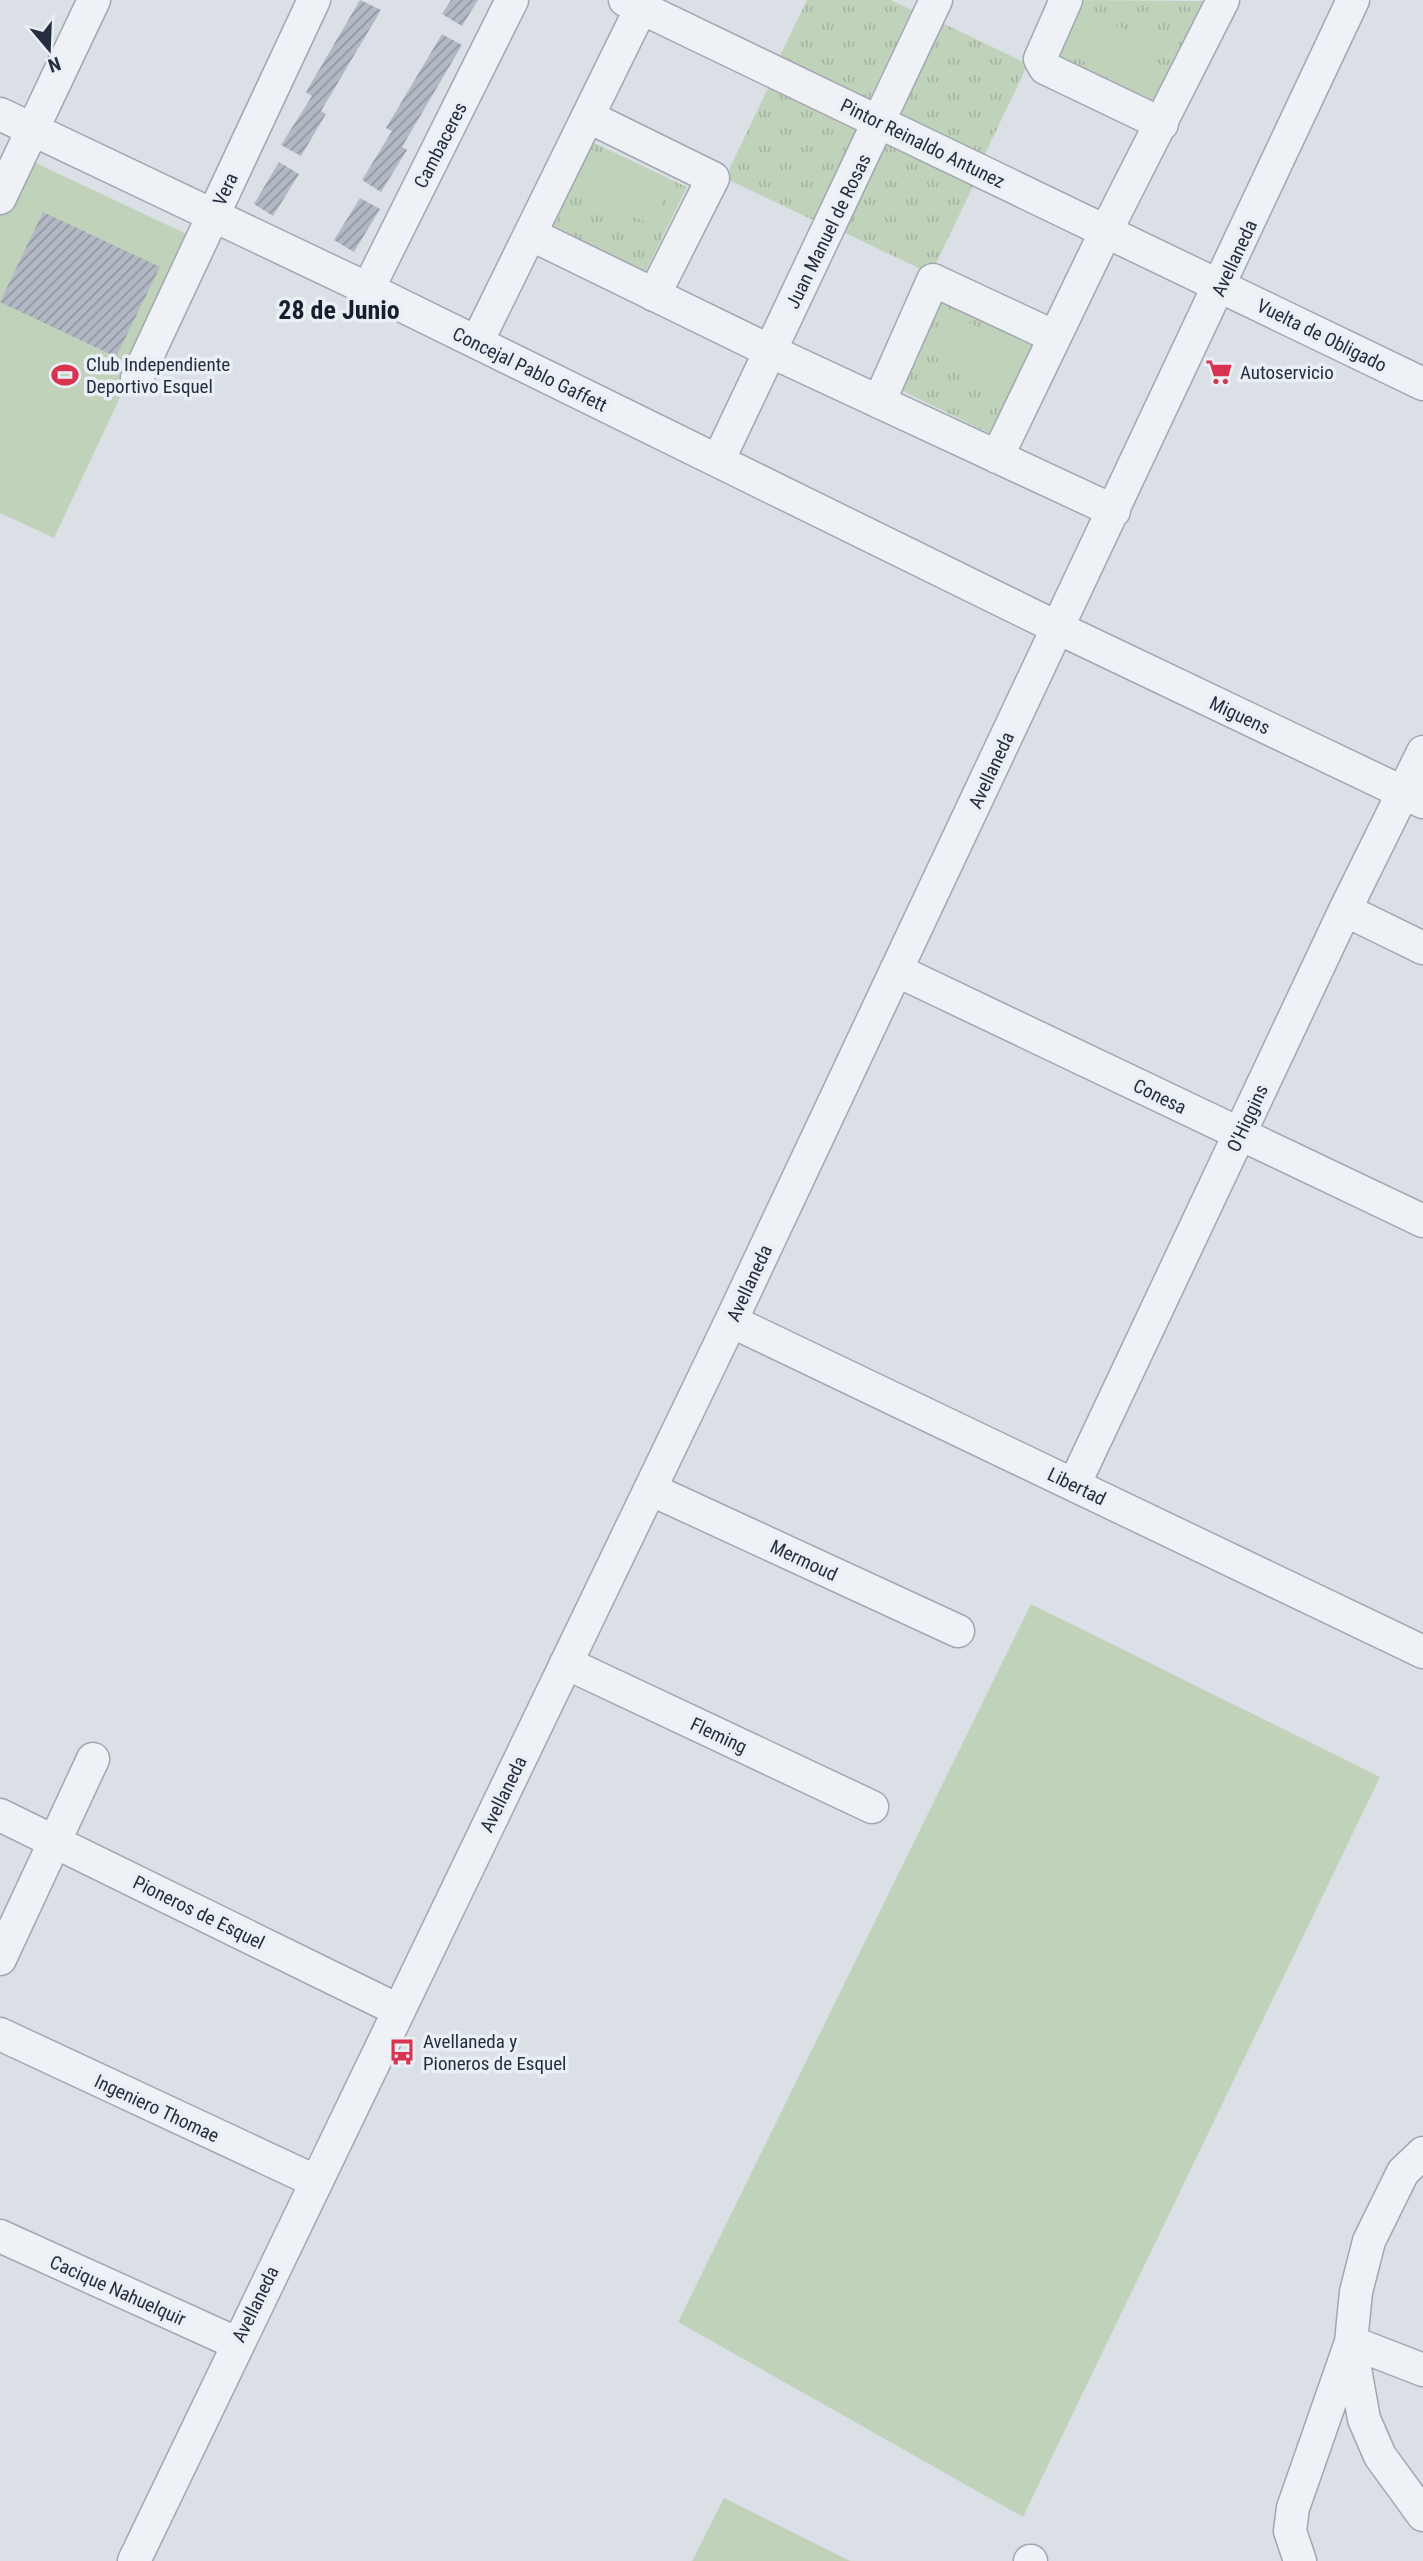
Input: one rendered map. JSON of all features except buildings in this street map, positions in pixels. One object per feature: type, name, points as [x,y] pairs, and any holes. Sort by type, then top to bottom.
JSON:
[{"type":"street","points":[[0,198],[94,0]]},
{"type":"street","name":"Vera","points":[[137,378],[314,0]]},
{"type":"street","name":"Cambaceres","points":[[368,289],[512,0]]},
{"type":"street","name":"Juan Manuel de Rosas","points":[[718,461],[936,0]]},
{"type":"street","points":[[1066,0],[1040,59],[1045,68],[1162,124]]},
{"type":"street","points":[[998,457],[1106,231],[1223,0]]},
{"type":"street","name":"Avellaneda","points":[[134,2561],[236,2343],[731,1321],[1353,0]]},
{"type":"street","points":[[477,342],[589,117],[633,4]]},
{"type":"street","name":"Pintor Reinaldo Antunez","points":[[633,4],[1220,286]]},
{"type":"street","name":"Concejal Pablo Gaffett","points":[[0,114],[368,289],[1058,628]]},
{"type":"street","points":[[589,117],[713,178],[654,295]]},
{"type":"street","points":[[530,234],[770,351],[1114,510]]},
{"type":"street","points":[[879,402],[933,280],[1055,337]]},
{"type":"street","name":"Vuelta de Obligado","points":[[1220,286],[1423,384]]},
{"type":"street","name":"Miguens","points":[[1058,628],[1413,798]]},
{"type":"street","name":"O'Higgins","points":[[1074,1485],[1345,910],[1413,798],[1423,752]]},
{"type":"street","points":[[1345,910],[1423,948]]},
{"type":"street","name":"Conesa","points":[[896,970],[1423,1222]]},
{"type":"street","name":"Libertad","points":[[731,1321],[1421,1647]]},
{"type":"street","name":"Mermoud","points":[[650,1489],[958,1631]]},
{"type":"street","name":"Fleming","points":[[566,1663],[872,1807]]},
{"type":"street","points":[[0,1959],[57,1842],[93,1759]]},
{"type":"street","name":"Pioneros de Esquel","points":[[0,1815],[398,2010]]},
{"type":"street","name":"Ingeniero Thomae","points":[[0,2034],[315,2181]]},
{"type":"street","points":[[1300,2561],[1290,2531],[1293,2508],[1350,2342],[1356,2292],[1369,2241],[1403,2172],[1423,2153]]},
{"type":"street","name":"Cacique Nahuelquir","points":[[0,2236],[236,2343]]},
{"type":"street","points":[[1350,2342],[1423,2371]]},
{"type":"street","points":[[1350,2342],[1364,2419],[1380,2456],[1423,2515]]},
{"type":"green space","points":[[807,0],[890,0],[912,10],[867,104],[777,62]]},
{"type":"green space","points":[[1075,0],[1203,1],[1152,107],[1048,58]]},
{"type":"green space","points":[[1080,10],[1163,46],[1145,87],[1062,52]]},
{"type":"green space","points":[[938,21],[1028,64],[983,158],[893,115]]},
{"type":"green space","points":[[770,84],[860,127],[815,221],[725,178]]},
{"type":"green space","points":[[886,138],[976,180],[931,274],[841,231]]},
{"type":"green space","points":[[588,140],[687,187],[644,275],[545,227]]},
{"type":"green space","points":[[588,148],[671,184],[653,225],[570,189]]},
{"type":"green space","name":"Club Independiente Deportivo Esquel","points":[[21,156],[195,238],[54,538],[0,513],[0,201]]},
{"type":"green space","points":[[937,299],[1036,347],[993,435],[894,387]]},
{"type":"green space","points":[[946,313],[1029,349],[1011,390],[928,354]]},
{"type":"green space","points":[[1031,1604],[1380,1777],[1023,2517],[678,2322]]},
{"type":"green space","points":[[724,2498],[850,2561],[692,2561]]},
{"type":"place","name":"Autoservicio","points":[[1219,372]]},
{"type":"place","name":"Club Independiente Deportivo Esquel","points":[[65,375]]},
{"type":"place","name":"Avellaneda y Pioneros de Esquel","points":[[402,2052]]},
{"type":"district","name":"28 de Junio","points":[[339,310]]}]
